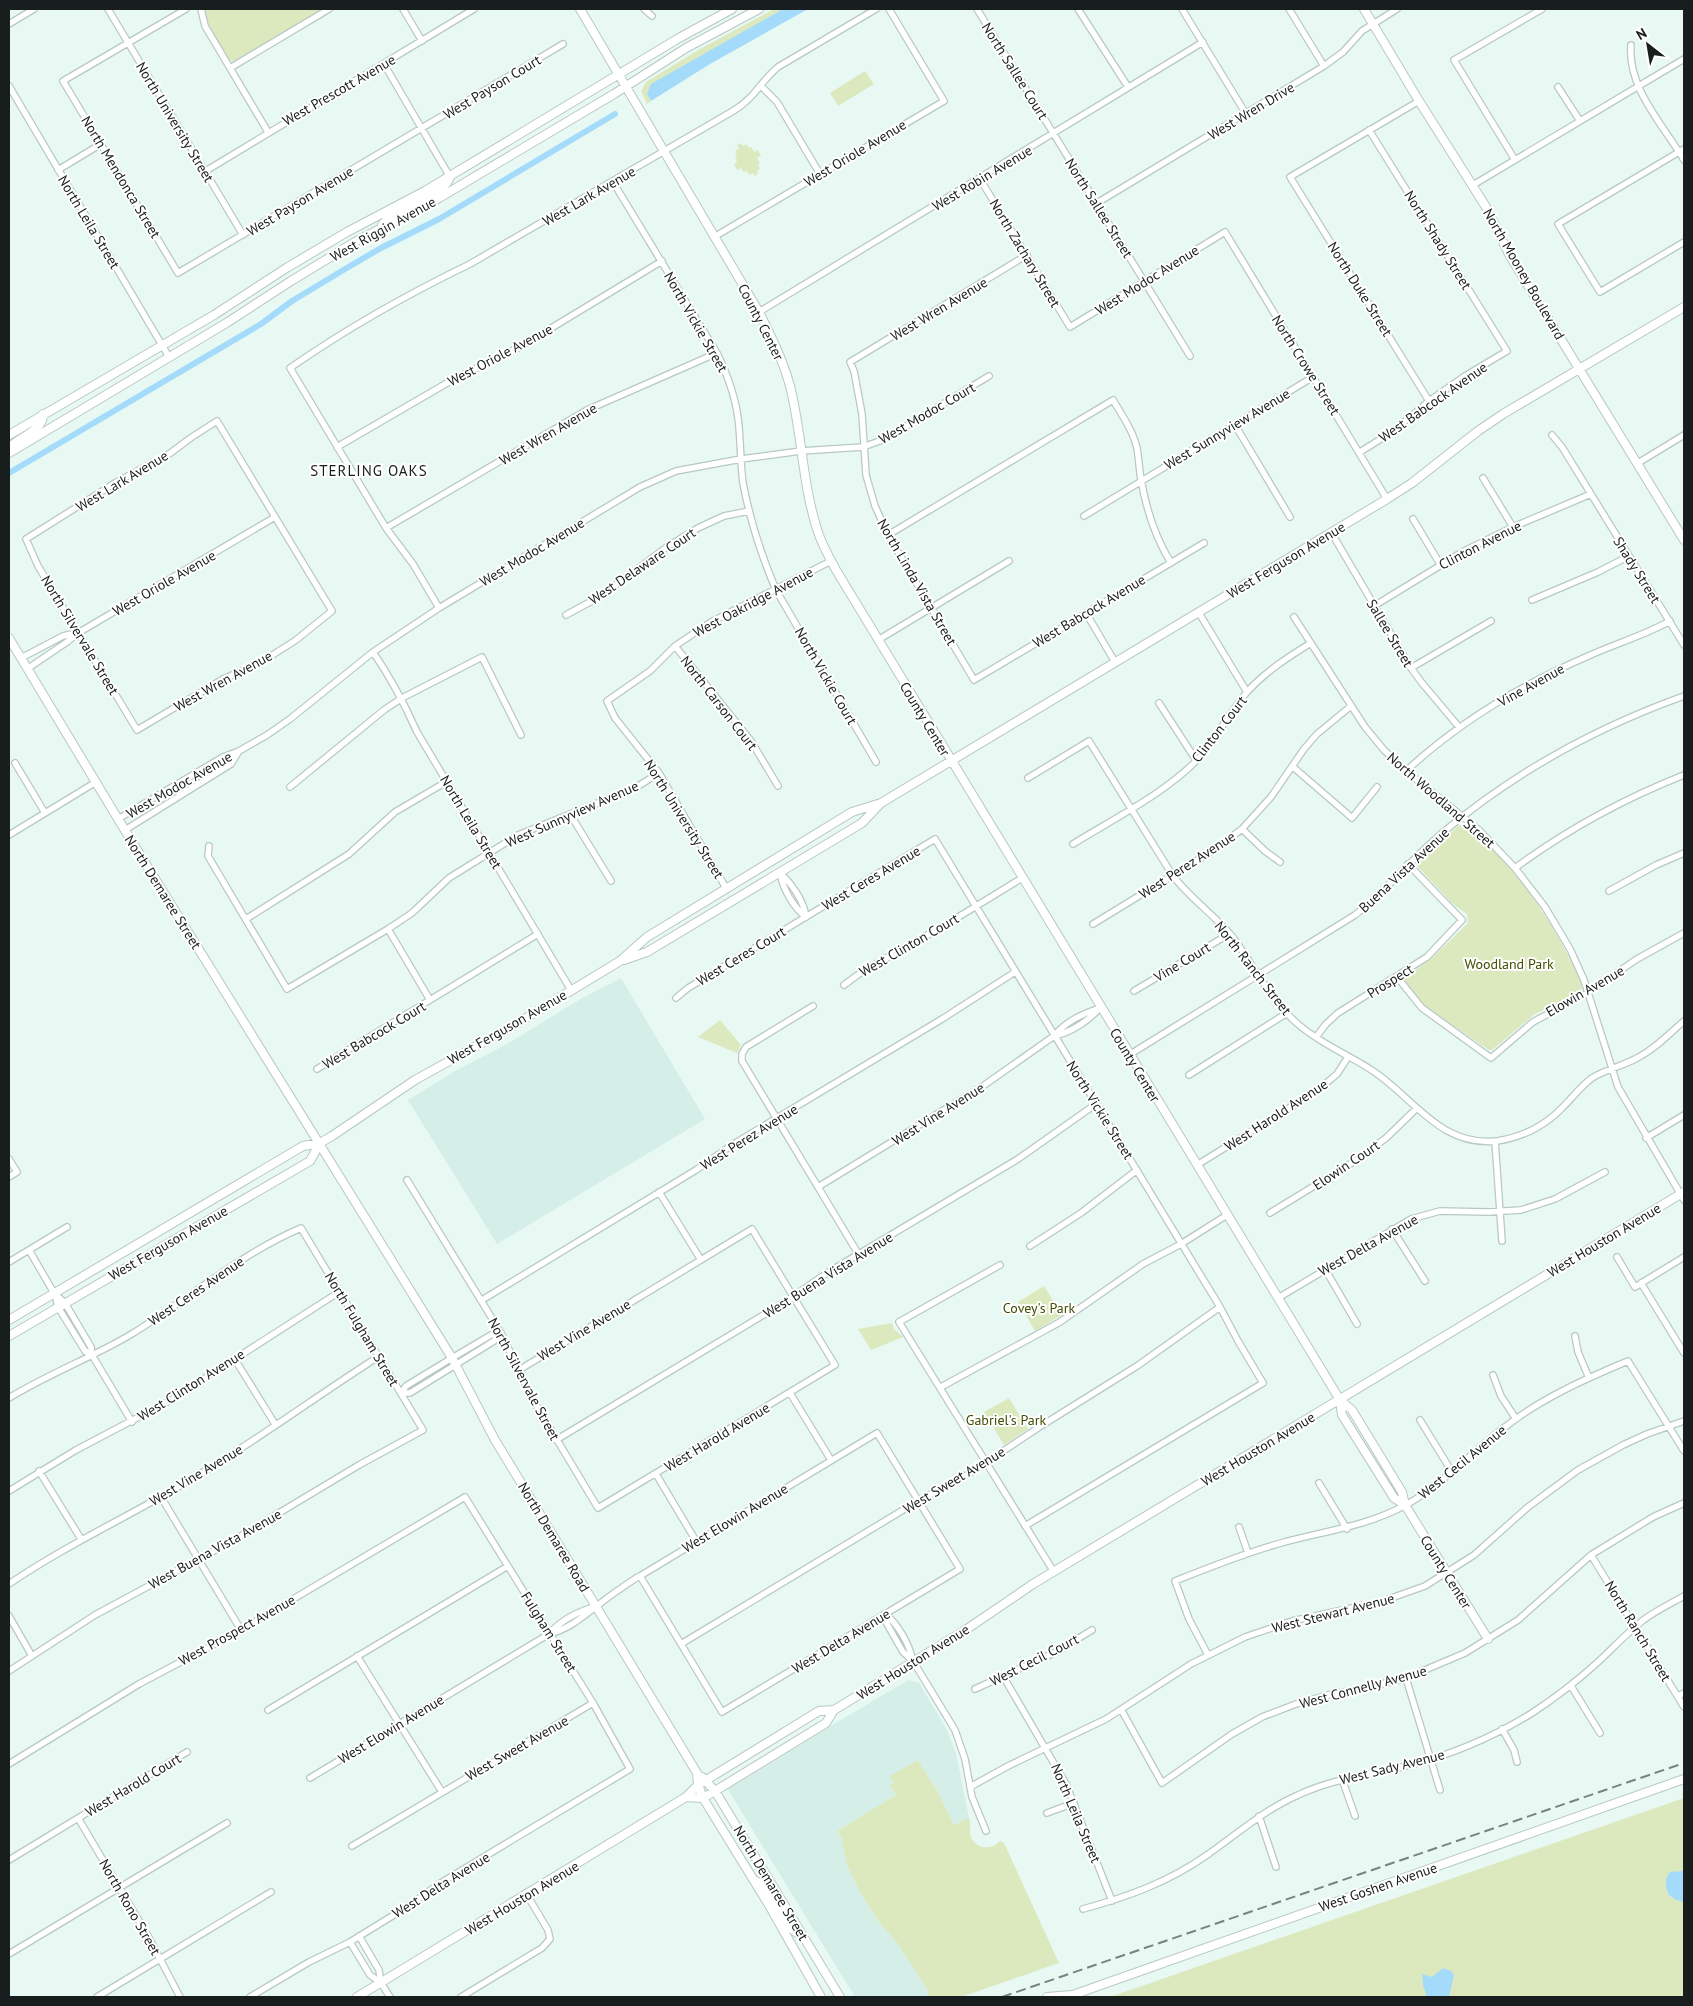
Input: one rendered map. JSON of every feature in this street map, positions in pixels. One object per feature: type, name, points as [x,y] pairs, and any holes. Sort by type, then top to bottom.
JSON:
[{"type":"main road","name":"County Center","points":[[580,9],[759,312],[777,347],[790,386],[804,474],[817,529],[831,561],[950,762],[1340,1400],[1352,1410],[1402,1492],[1405,1505],[1488,1639]]},
{"type":"main road","name":"West Riggin Avenue","points":[[9,435],[163,346],[347,232],[450,177],[685,34],[732,9]]},
{"type":"main road","name":"West Riggin Avenue","points":[[9,452],[240,315],[302,274],[379,229],[445,194],[686,48],[759,9]]},
{"type":"main road","name":"North Mooney Boulevard","points":[[1364,9],[1419,101],[1473,185],[1510,256],[1638,463],[1681,527],[1684,540]]},
{"type":"main road","points":[[379,229],[390,216],[444,187],[450,177]]},
{"type":"main road","name":"West Ferguson Avenue","points":[[9,1320],[303,1146],[320,1143],[422,1076],[516,1024],[620,961],[648,937],[726,888],[852,812],[881,803],[1198,613],[1412,482],[1503,414],[1684,307]]},
{"type":"main road","points":[[9,448],[14,442],[40,426],[43,414]]},
{"type":"main road","name":"North Demaree Street","points":[[9,638],[118,819],[320,1143]]},
{"type":"main road","name":"West Ferguson Avenue","points":[[620,961],[647,952],[780,873],[862,823],[881,803]]},
{"type":"main road","name":"West Ferguson Avenue","points":[[9,1336],[310,1161],[320,1143]]},
{"type":"main road","name":"North Demaree Road","points":[[320,1143],[454,1361],[495,1440],[697,1774],[698,1785],[703,1798],[754,1880],[783,1932]]},
{"type":"main road","name":"West Houston Avenue","points":[[703,1798],[826,1723],[834,1710],[964,1631],[1054,1572],[1683,1195]]},
{"type":"main road","name":"West Houston Avenue","points":[[357,1997],[686,1797],[698,1785],[820,1711],[834,1710]]},
{"type":"main road","name":"North Demaree Street","points":[[697,1774],[706,1780],[715,1791],[840,1997]]},
{"type":"main road","name":"West Goshen Avenue","points":[[1047,1997],[1070,1996],[1684,1780]]},
{"type":"main road","points":[[686,1797],[703,1798]]},
{"type":"main road","points":[[754,1880],[767,1888],[792,1931],[802,1935]]},
{"type":"main road","name":"North Demaree Street","points":[[783,1932],[821,1997]]},
{"type":"street","points":[[9,24],[34,9]]},
{"type":"street","name":"North University Street","points":[[108,9],[242,235]]},
{"type":"street","points":[[127,43],[186,9]]},
{"type":"street","points":[[201,9],[205,26],[268,132]]},
{"type":"street","points":[[230,68],[329,9]]},
{"type":"street","points":[[403,9],[422,41]]},
{"type":"street","name":"West Prescott Avenue","points":[[204,172],[474,9]]},
{"type":"street","points":[[644,9],[652,16]]},
{"type":"street","name":"West Lark Avenue","points":[[337,447],[290,368],[314,351],[428,284],[470,264],[742,106],[749,101],[778,67],[876,9]]},
{"type":"street","name":"West Oriole Avenue","points":[[714,237],[944,101],[889,9]]},
{"type":"street","name":"North Sallee Court","points":[[977,9],[1054,134]]},
{"type":"street","points":[[1078,9],[1128,87]]},
{"type":"street","points":[[1182,9],[1246,114]]},
{"type":"street","points":[[1289,9],[1324,66]]},
{"type":"street","name":"West Wren Drive","points":[[1097,203],[1324,66],[1373,23],[1397,9]]},
{"type":"street","points":[[1515,160],[1454,60],[1542,9]]},
{"type":"street","name":"West Robin Avenue","points":[[759,312],[1203,42]]},
{"type":"street","name":"North Mendonca Street","points":[[127,43],[64,81],[178,273]]},
{"type":"street","name":"West Payson Court","points":[[422,129],[564,44]]},
{"type":"street","points":[[1631,45],[1630,59],[1638,87],[1682,151],[1684,160]]},
{"type":"street","points":[[1473,185],[1684,59]]},
{"type":"street","points":[[384,64],[450,177]]},
{"type":"street","points":[[761,86],[778,102],[820,174]]},
{"type":"street","points":[[1558,87],[1580,122]]},
{"type":"street","name":"North Leila Street","points":[[9,88],[169,357]]},
{"type":"street","points":[[1369,130],[1419,101]]},
{"type":"street","name":"West Payson Avenue","points":[[178,273],[422,129]]},
{"type":"street","name":"North Duke Street","points":[[1369,130],[1290,177],[1429,401]]},
{"type":"street","name":"North Shady Street","points":[[1369,130],[1507,351]]},
{"type":"street","name":"North Sallee Street","points":[[1054,134],[1145,281]]},
{"type":"street","points":[[58,170],[101,144]]},
{"type":"street","points":[[1682,151],[1558,224],[1600,292],[1684,242]]},
{"type":"street","name":"North Zachary Street","points":[[980,179],[1070,327]]},
{"type":"street","name":"North Vickie Street","points":[[613,182],[717,353],[730,382],[738,417],[743,480],[749,511],[764,562],[776,590]]},
{"type":"street","name":"West Modoc Avenue","points":[[1070,327],[1225,232]]},
{"type":"street","name":"North Crowe Street","points":[[1225,232],[1387,498]]},
{"type":"street","name":"West Wren Avenue","points":[[850,362],[1027,256]]},
{"type":"street","name":"West Oriole Avenue","points":[[337,447],[454,379],[520,347],[662,261]]},
{"type":"street","points":[[1145,281],[1190,356]]},
{"type":"street","name":"West Babcock Avenue","points":[[1360,452],[1392,432],[1429,401],[1465,376],[1507,351]]},
{"type":"street","name":"West Wren Avenue","points":[[386,528],[587,410],[717,353]]},
{"type":"street","name":"North Linda Vista Street","points":[[850,362],[854,371],[862,414],[866,475],[875,506],[888,535],[974,680]]},
{"type":"street","name":"West Modoc Court","points":[[864,448],[885,439],[989,376]]},
{"type":"street","name":"West Sunnyview Avenue","points":[[1084,516],[1313,377]]},
{"type":"street","points":[[888,535],[1113,400],[1128,424],[1136,447],[1141,481],[1158,542],[1171,563]]},
{"type":"street","name":"West Lark Avenue","points":[[26,539],[115,484],[169,454],[192,437],[218,422],[275,517]]},
{"type":"street","points":[[1235,425],[1290,518]]},
{"type":"street","name":"Shady Street","points":[[1552,435],[1562,447],[1684,645]]},
{"type":"street","points":[[1638,463],[1684,435]]},
{"type":"street","points":[[337,447],[386,528],[413,564],[439,608]]},
{"type":"street","name":"West Modoc Avenue","points":[[118,819],[223,757],[239,751],[290,719],[373,652],[439,608],[640,487],[676,471],[742,458],[801,451],[864,448]]},
{"type":"street","points":[[1483,478],[1513,527]]},
{"type":"street","name":"Clinton Avenue","points":[[1374,606],[1440,564],[1513,527],[1591,494]]},
{"type":"street","name":"West Delaware Court","points":[[566,616],[601,596],[667,547],[698,528],[724,516],[749,511]]},
{"type":"street","name":"West Oriole Avenue","points":[[27,669],[78,633],[275,517]]},
{"type":"street","name":"West Wren Avenue","points":[[136,730],[223,679],[260,663],[296,640],[332,611],[275,517]]},
{"type":"street","points":[[1413,520],[1440,564]]},
{"type":"street","name":"Sallee Street","points":[[1331,532],[1411,668],[1422,684],[1459,727]]},
{"type":"street","name":"North Silvervale Street","points":[[26,539],[38,566],[136,730]]},
{"type":"street","name":"West Babcock Avenue","points":[[974,680],[1204,543]]},
{"type":"street","points":[[1532,600],[1598,572],[1629,556]]},
{"type":"street","name":"West Oakridge Avenue","points":[[607,701],[650,671],[675,646],[711,622],[831,561]]},
{"type":"street","points":[[878,640],[1008,561]]},
{"type":"street","name":"North Vickie Court","points":[[776,590],[876,762]]},
{"type":"street","points":[[1086,613],[1115,662]]},
{"type":"street","points":[[1198,613],[1247,692]]},
{"type":"street","name":"North Woodland Street","points":[[1294,617],[1364,727],[1384,750],[1406,771],[1463,816],[1515,868],[1535,892],[1578,964],[1589,992],[1618,1087],[1646,1138],[1683,1195]]},
{"type":"street","points":[[1411,668],[1491,621]]},
{"type":"street","name":"Vine Avenue","points":[[1406,771],[1459,727],[1506,698],[1563,667],[1658,628],[1670,621]]},
{"type":"street","name":"West Oriole Avenue","points":[[21,658],[63,636],[78,633]]},
{"type":"street","name":"Clinton Court","points":[[1073,844],[1160,790],[1196,760],[1211,743],[1247,692],[1275,667],[1311,643]]},
{"type":"street","name":"North Carson Court","points":[[675,646],[751,741],[778,786]]},
{"type":"street","name":"North Leila Street","points":[[373,652],[402,698],[417,732],[446,782],[490,852],[571,990]]},
{"type":"street","points":[[290,786],[384,710],[402,698],[482,657],[521,734]]},
{"type":"street","name":"Buena Vista Avenue","points":[[1129,1055],[1356,915],[1408,864],[1463,816],[1510,782],[1563,749],[1636,715],[1684,696]]},
{"type":"street","name":"North University Street","points":[[607,701],[615,718],[659,773],[726,888]]},
{"type":"street","points":[[1159,703],[1196,760]]},
{"type":"street","name":"West Perez Avenue","points":[[1093,924],[1214,850],[1242,829],[1272,797],[1292,766],[1317,734],[1351,706]]},
{"type":"street","name":"North Ranch Street","points":[[1028,778],[1090,741],[1173,876],[1229,934],[1287,1013],[1316,1037],[1386,1080],[1416,1109],[1440,1128],[1470,1139],[1495,1141]]},
{"type":"street","name":"West Modoc Avenue","points":[[125,830],[231,764],[239,751]]},
{"type":"street","points":[[15,762],[45,813]]},
{"type":"street","points":[[1292,766],[1352,818],[1377,787]]},
{"type":"street","name":"West Sunnyview Avenue","points":[[246,919],[288,989],[412,913],[449,878],[490,852],[518,836],[636,788],[659,773]]},
{"type":"street","points":[[1515,868],[1572,829],[1600,813],[1632,796],[1684,775]]},
{"type":"street","points":[[9,835],[96,782]]},
{"type":"street","points":[[209,846],[208,856],[246,919],[349,854],[395,812],[446,782]]},
{"type":"street","points":[[570,814],[611,881]]},
{"type":"street","points":[[1242,829],[1265,851],[1280,862]]},
{"type":"street","name":"North Vickie Street","points":[[935,839],[1054,1036],[1138,1170],[1263,1382],[1026,1526]]},
{"type":"street","name":"West Ceres Avenue","points":[[806,917],[935,839]]},
{"type":"street","points":[[1609,891],[1684,853]]},
{"type":"street","name":"Prospect","points":[[1316,1037],[1338,1013],[1397,977],[1427,956],[1462,920],[1408,864]]},
{"type":"street","points":[[780,873],[782,884],[790,898],[799,912],[806,917]]},
{"type":"street","points":[[976,906],[1022,878]]},
{"type":"street","name":"West Clinton Court","points":[[844,985],[863,971],[976,906]]},
{"type":"street","name":"West Ceres Court","points":[[676,998],[688,988],[806,917]]},
{"type":"street","points":[[388,929],[430,1000],[538,934]]},
{"type":"street","name":"Elowin Avenue","points":[[1397,977],[1422,1008],[1491,1058],[1534,1022],[1589,992],[1638,959],[1684,933]]},
{"type":"street","name":"Vine Court","points":[[1134,991],[1229,934]]},
{"type":"street","name":"West Perez Avenue","points":[[482,1300],[934,1024],[1015,972]]},
{"type":"street","name":"West Babcock Court","points":[[317,1069],[430,1000]]},
{"type":"street","points":[[813,1006],[746,1047],[742,1054],[744,1064],[859,1255]]},
{"type":"street","name":"West Vine Avenue","points":[[818,1187],[992,1081],[1054,1036],[1063,1034],[1092,1017],[1100,1008]]},
{"type":"street","points":[[1189,1075],[1287,1013]]},
{"type":"street","points":[[1502,1241],[1495,1141],[1522,1135],[1542,1125],[1562,1108],[1584,1084],[1612,1068],[1646,1053],[1684,1021]]},
{"type":"street","name":"West Harold Avenue","points":[[1197,1165],[1318,1090],[1337,1074],[1348,1057]]},
{"type":"street","name":"West Buena Vista Avenue","points":[[556,1440],[793,1297],[827,1273],[1018,1159],[1096,1104]]},
{"type":"street","name":"Elowin Court","points":[[1270,1213],[1366,1153],[1386,1138],[1416,1109]]},
{"type":"street","points":[[1646,1138],[1684,1115]]},
{"type":"street","points":[[9,1159],[17,1172],[9,1177]]},
{"type":"street","points":[[1030,1246],[1081,1213],[1138,1170]]},
{"type":"street","name":"West Delta Avenue","points":[[1278,1298],[1411,1219],[1430,1213],[1521,1210],[1549,1202],[1605,1172]]},
{"type":"street","name":"North Silvervale Street","points":[[407,1180],[482,1300],[501,1333],[529,1393],[598,1508]]},
{"type":"street","points":[[660,1192],[701,1260]]},
{"type":"street","points":[[941,1388],[1053,1326],[1143,1264],[1181,1244],[1227,1215]]},
{"type":"street","points":[[9,1262],[67,1227]]},
{"type":"street","name":"West Ceres Avenue","points":[[92,1355],[137,1330],[225,1270],[281,1236],[300,1228]]},
{"type":"street","name":"North Fulgham Street","points":[[300,1228],[423,1430]]},
{"type":"street","name":"West Vine Avenue","points":[[519,1370],[752,1229],[793,1297]]},
{"type":"street","points":[[1392,1229],[1425,1281]]},
{"type":"street","points":[[29,1250],[62,1305],[85,1351],[92,1355],[132,1422]]},
{"type":"street","points":[[1617,1257],[1635,1287],[1684,1257]]},
{"type":"street","points":[[1000,1265],[899,1322],[1054,1572]]},
{"type":"street","points":[[1325,1269],[1357,1324]]},
{"type":"street","points":[[1641,1283],[1684,1353]]},
{"type":"street","name":"West Clinton Avenue","points":[[39,1471],[171,1400],[339,1292]]},
{"type":"street","name":"West Harold Avenue","points":[[598,1508],[835,1365],[793,1297]]},
{"type":"street","name":"West Sweet Avenue","points":[[681,1644],[918,1501],[951,1485],[987,1463],[1041,1426],[1137,1366],[1220,1307]]},
{"type":"street","points":[[400,1393],[410,1392],[454,1361],[494,1341],[501,1333]]},
{"type":"street","points":[[1575,1336],[1578,1352],[1589,1378]]},
{"type":"street","points":[[9,1398],[92,1355]]},
{"type":"street","name":"West Vine Avenue","points":[[9,1584],[81,1539],[161,1497],[238,1451],[275,1424],[378,1357]]},
{"type":"street","points":[[234,1358],[275,1424]]},
{"type":"street","name":"West Cecil Avenue","points":[[1208,1655],[1189,1619],[1175,1582],[1248,1553],[1283,1542],[1347,1529],[1382,1517],[1426,1493],[1516,1419],[1562,1391],[1628,1361],[1669,1427]]},
{"type":"street","points":[[1493,1375],[1501,1396],[1516,1419]]},
{"type":"street","points":[[790,1393],[831,1460]]},
{"type":"street","points":[[1420,1420],[1452,1472]]},
{"type":"street","name":"West Stewart Avenue","points":[[970,1787],[1008,1766],[1122,1711],[1174,1674],[1245,1637],[1292,1621],[1358,1608],[1402,1595],[1446,1574],[1474,1555],[1528,1506],[1578,1470],[1623,1445],[1684,1422]]},
{"type":"street","points":[[1669,1427],[1684,1452]]},
{"type":"street","name":"West Buena Vista Avenue","points":[[9,1671],[95,1615],[199,1560],[423,1430]]},
{"type":"street","name":"West Elowin Avenue","points":[[310,1778],[549,1634],[561,1631],[577,1622],[596,1606],[640,1576],[877,1433],[918,1501]]},
{"type":"street","points":[[9,1491],[39,1471],[81,1539]]},
{"type":"street","points":[[656,1474],[696,1542]]},
{"type":"street","points":[[1319,1483],[1347,1529]]},
{"type":"street","points":[[161,1497],[241,1630]]},
{"type":"street","name":"Fulgham Street","points":[[465,1497],[593,1703],[630,1769]]},
{"type":"street","name":"West Prospect Avenue","points":[[9,1764],[139,1684],[241,1630],[465,1497]]},
{"type":"street","name":"West Delta Avenue","points":[[681,1644],[722,1712],[960,1569],[918,1501]]},
{"type":"street","name":"West Connelly Avenue","points":[[1122,1711],[1162,1783],[1232,1734],[1262,1717],[1296,1704],[1328,1695],[1406,1678],[1450,1660],[1518,1620],[1592,1555],[1653,1517],[1684,1503]]},
{"type":"street","points":[[1239,1527],[1248,1553]]},
{"type":"street","name":"North Ranch Street","points":[[1592,1555],[1634,1628],[1684,1707]]},
{"type":"street","points":[[268,1710],[508,1566]]},
{"type":"street","points":[[640,1576],[681,1644]]},
{"type":"street","name":"West Sady Avenue","points":[[1083,1909],[1148,1888],[1187,1868],[1260,1816],[1298,1795],[1342,1779],[1430,1759],[1462,1748],[1502,1730],[1532,1713],[1571,1686],[1634,1628],[1660,1609],[1684,1596]]},
{"type":"street","points":[[885,1614],[887,1624],[903,1652],[913,1661],[955,1730],[965,1759],[976,1808],[986,1831]]},
{"type":"street","points":[[9,1616],[32,1656]]},
{"type":"street","name":"West Cecil Court","points":[[975,1689],[1056,1652],[1092,1630]]},
{"type":"street","points":[[357,1656],[442,1792]]},
{"type":"street","name":"North Leila Street","points":[[1003,1676],[1061,1775],[1074,1803],[1112,1901]]},
{"type":"street","points":[[1406,1678],[1440,1790]]},
{"type":"street","points":[[1571,1686],[1600,1733]]},
{"type":"street","points":[[1678,1696],[1684,1692]]},
{"type":"street","name":"West Sweet Avenue","points":[[352,1846],[593,1703]]},
{"type":"street","points":[[1502,1730],[1514,1750],[1517,1762]]},
{"type":"street","name":"West Harold Court","points":[[78,1818],[188,1752]]},
{"type":"street","name":"West Delta Avenue","points":[[250,1997],[309,1962],[350,1942],[410,1905],[439,1884],[630,1769]]},
{"type":"street","points":[[1342,1779],[1355,1816]]},
{"type":"street","points":[[1047,1813],[1074,1803]]},
{"type":"street","points":[[1260,1816],[1276,1867]]},
{"type":"street","points":[[9,1860],[78,1818]]},
{"type":"street","name":"North Rono Street","points":[[78,1818],[148,1936],[180,1997]]},
{"type":"street","points":[[9,1954],[227,1823]]},
{"type":"street","points":[[98,1997],[271,1892]]},
{"type":"street","points":[[461,1997],[542,1948],[550,1939],[548,1930],[527,1895]]},
{"type":"street","points":[[359,1936],[379,1970],[381,1983]]},
{"type":"street","points":[[350,1942],[370,1975],[381,1983],[390,1997]]},
{"type":"shaded area","points":[[621,978],[705,1119],[497,1244],[408,1100],[457,1070],[507,1044],[579,1000]]},
{"type":"shaded area","points":[[908,1680],[919,1683],[946,1728],[956,1753],[969,1818],[954,1825],[938,1792],[918,1760],[890,1785],[896,1795],[837,1831],[841,1837],[847,1865],[856,1885],[878,1921],[898,1944],[927,1989],[929,1997],[855,1997],[727,1788]]},
{"type":"green space","points":[[204,9],[321,9],[236,61],[232,61],[228,59],[217,43],[209,27]]},
{"type":"green space","points":[[774,9],[783,9],[647,94],[651,101],[647,104],[641,91],[646,82],[698,50]]},
{"type":"green space","points":[[865,71],[874,84],[838,106],[830,93]]},
{"type":"green space","points":[[741,143],[743,146],[746,144],[749,148],[751,147],[754,152],[758,150],[761,156],[757,158],[760,163],[758,164],[760,169],[755,176],[753,173],[749,175],[747,171],[744,172],[741,168],[737,170],[734,164],[737,162],[735,151],[739,149],[737,145]]},
{"type":"green space","name":"Woodland Park","points":[[1465,824],[1502,859],[1533,898],[1559,939],[1582,984],[1581,991],[1535,1014],[1492,1050],[1489,1050],[1426,1007],[1404,981],[1404,979],[1433,957],[1468,923],[1467,914],[1454,905],[1416,865],[1458,826]]},
{"type":"green space","points":[[720,1020],[741,1045],[737,1053],[698,1037]]},
{"type":"green space","name":"Covey's Park","points":[[1044,1286],[1062,1315],[1035,1331],[1018,1302]]},
{"type":"green space","points":[[892,1323],[894,1329],[903,1337],[871,1350],[858,1329]]},
{"type":"green space","name":"Gabriel's Park","points":[[1009,1398],[1028,1429],[1004,1445],[984,1412]]},
{"type":"green space","points":[[918,1760],[938,1792],[954,1825],[969,1818],[971,1837],[977,1844],[989,1847],[1000,1841],[1004,1843],[1059,1963],[961,1997],[929,1997],[927,1989],[898,1944],[878,1921],[856,1885],[847,1865],[841,1837],[837,1831],[896,1795],[890,1785],[894,1782],[890,1776]]},
{"type":"green space","points":[[1684,1798],[1684,1997],[1110,1997]]},
{"type":"water","points":[[783,9],[808,9],[710,64],[651,101],[647,94],[651,84]]},
{"type":"water","points":[[1684,1871],[1684,1902],[1676,1900],[1669,1895],[1666,1883],[1670,1872]]},
{"type":"water","points":[[1443,1968],[1451,1971],[1454,1975],[1449,1997],[1427,1997],[1422,1974],[1432,1977]]},
{"type":"waterway","points":[[9,473],[261,324],[292,301],[345,269],[381,248],[439,219],[615,114]]},
{"type":"railway","points":[[1002,1997],[1684,1763]]},
{"type":"district","name":"STERLING OAKS","points":[[369,471]]}]
